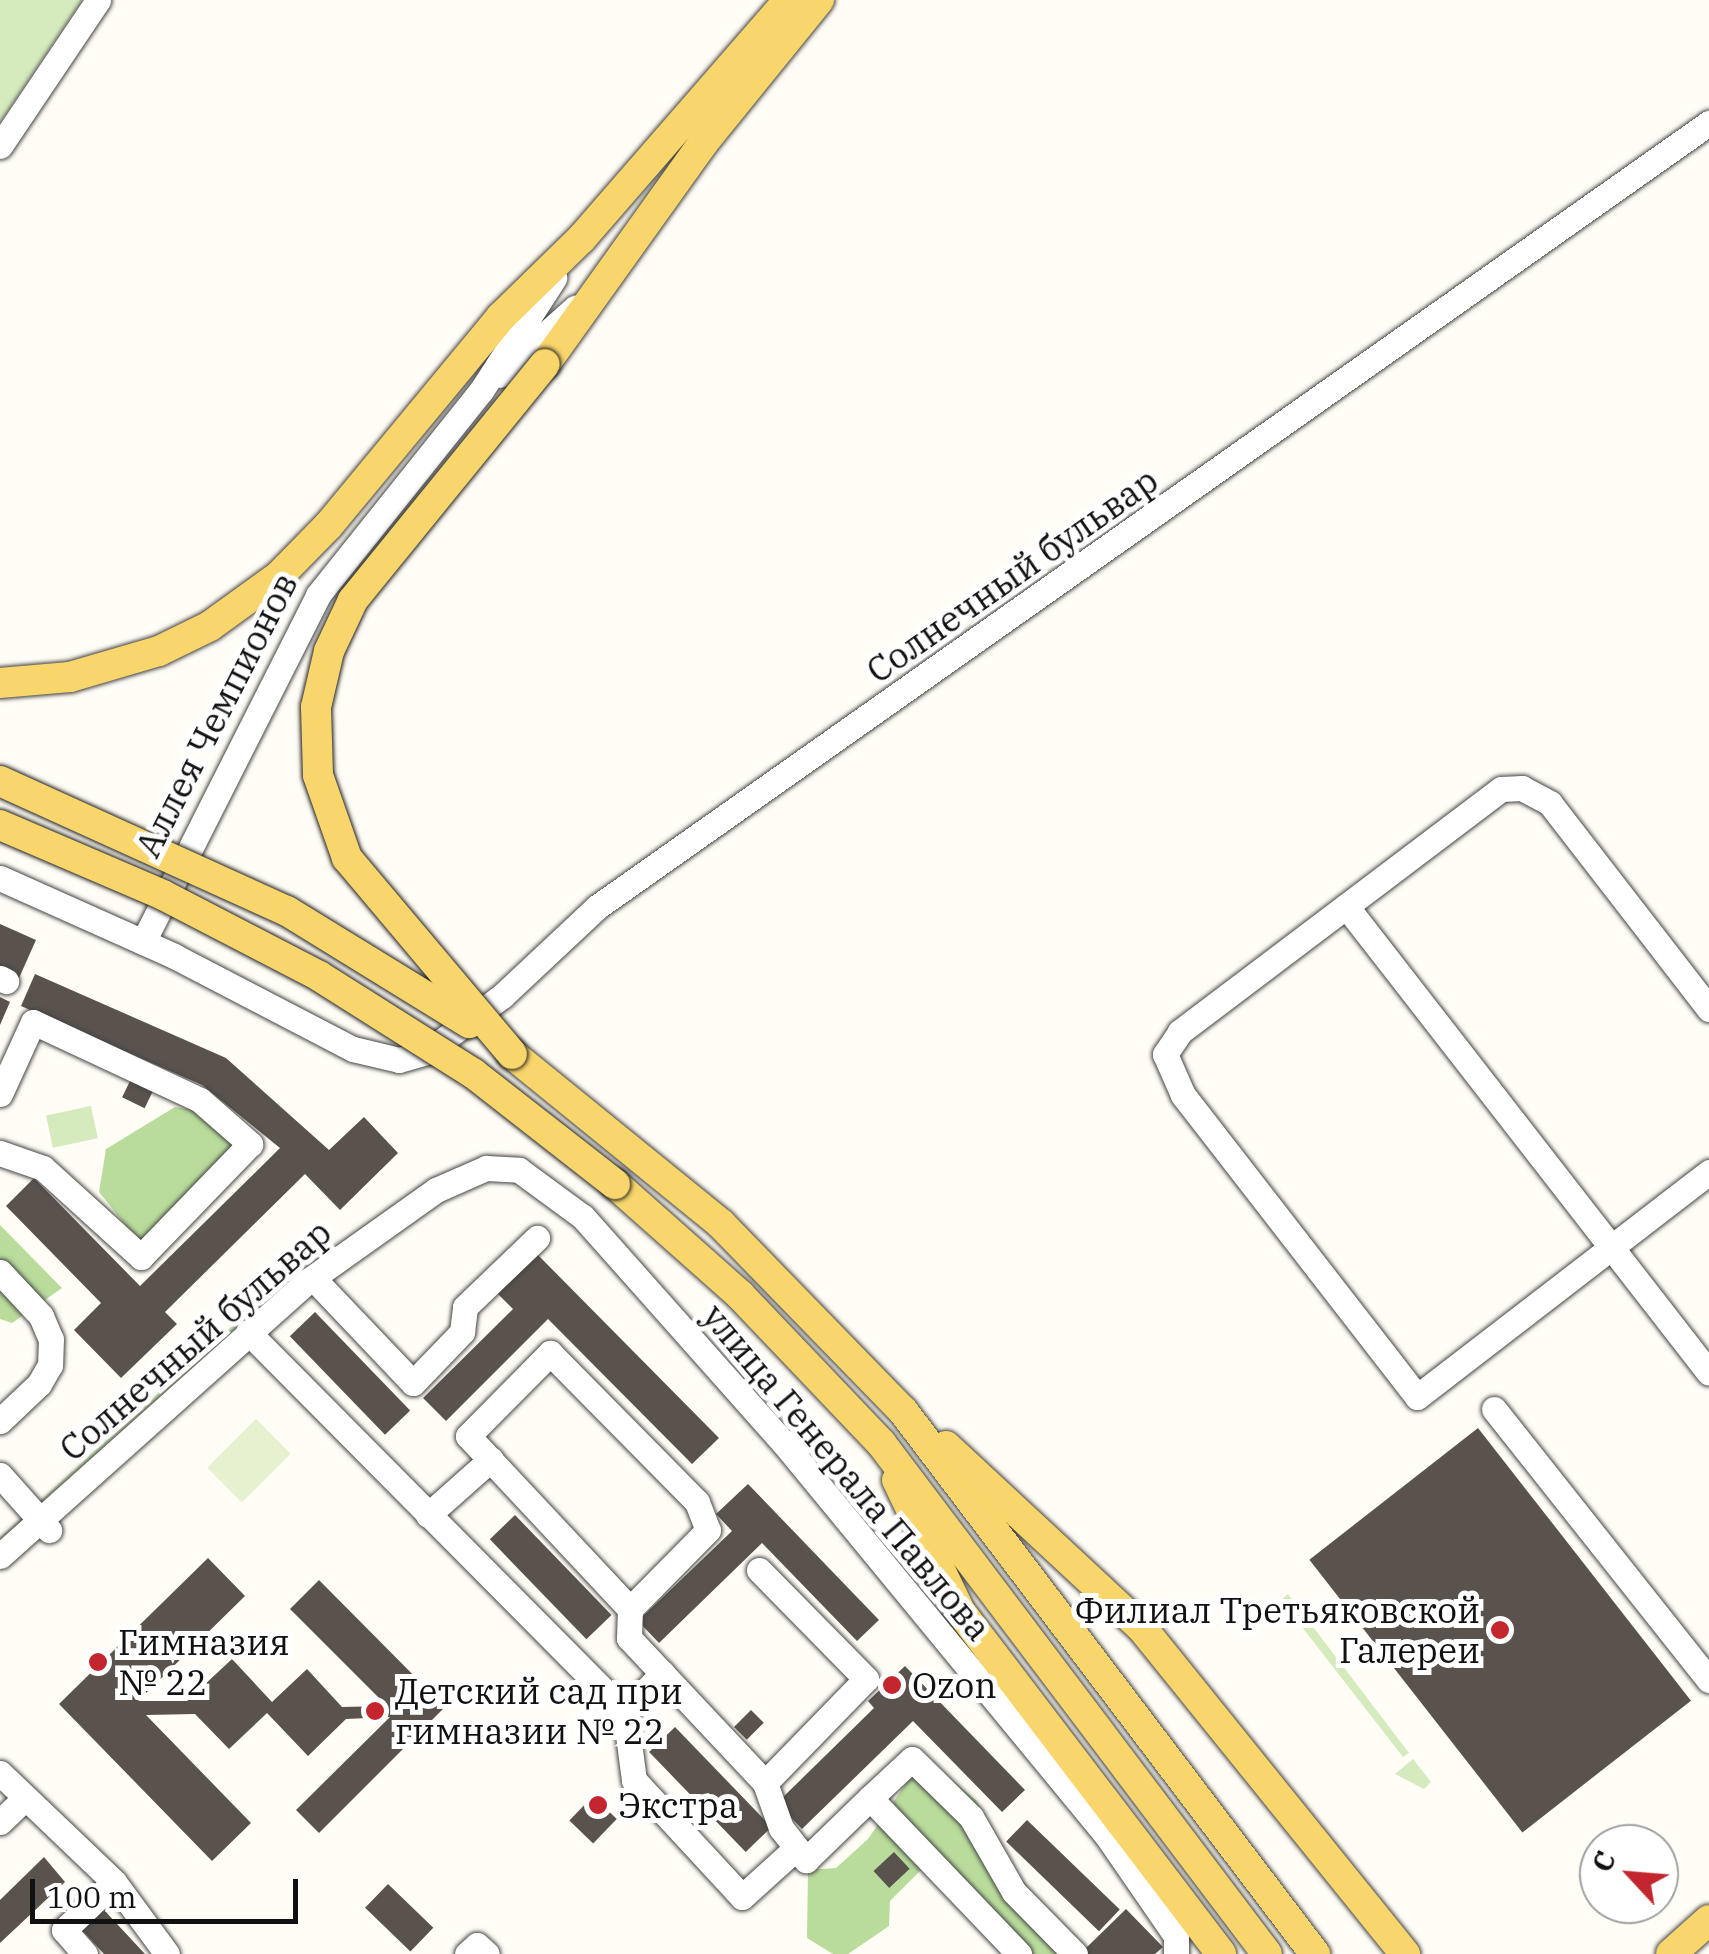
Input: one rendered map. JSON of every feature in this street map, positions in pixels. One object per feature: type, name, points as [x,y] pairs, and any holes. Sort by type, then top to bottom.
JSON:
[{"type":"main road","name":"Аллея Чемпионов","points":[[581,239],[789,0]]},
{"type":"main road","name":"Аллея Чемпионов","points":[[614,272],[704,142],[820,0]]},
{"type":"main road","points":[[0,682],[113,668],[185,639],[260,592],[329,525],[500,317],[581,239]]},
{"type":"main road","points":[[512,1054],[346,858],[322,795],[315,726],[323,671],[353,600],[545,364],[614,272]]},
{"type":"main road","points":[[0,782],[286,910],[367,954],[512,1054],[721,1224],[903,1411],[1315,1954]]},
{"type":"main road","points":[[0,825],[235,930],[474,1074],[700,1257],[880,1444],[1267,1954]]},
{"type":"main road","points":[[903,1411],[987,1478],[1112,1596],[1251,1756],[1405,1954]]},
{"type":"main road","points":[[880,1444],[960,1611],[1221,1954]]},
{"type":"main road","points":[[1671,1954],[1709,1920]]},
{"type":"street","points":[[0,146],[98,0]]},
{"type":"street","name":"Солнечный бульвар","points":[[144,942],[353,1048],[399,1060],[451,1037],[598,907],[1709,123]]},
{"type":"street","name":"Аллея Чемпионов","points":[[144,942],[318,595],[482,391],[581,239]]},
{"type":"street","name":"Аллея Чемпионов","points":[[482,391],[614,272]]},
{"type":"street","points":[[1709,1009],[1550,804],[1522,788],[1501,789],[1169,1042],[1169,1074],[1183,1095],[1418,1397],[1709,1172]]},
{"type":"street","points":[[0,878],[144,942]]},
{"type":"street","points":[[1346,906],[1608,1249],[1709,1373]]},
{"type":"street","points":[[0,1094],[34,1022],[200,1100],[250,1144],[141,1257],[43,1168],[1,1155]]},
{"type":"street","name":"Солнечный бульвар","points":[[0,1556],[44,1525],[248,1332],[313,1278],[436,1190],[498,1167]]},
{"type":"street","name":"улица Генерала Павлова","points":[[498,1167],[540,1179],[583,1217],[783,1442],[1107,1836],[1176,1936],[1176,1954]]},
{"type":"street","points":[[313,1278],[413,1384],[462,1332],[465,1307],[537,1238]]},
{"type":"street","points":[[0,1272],[41,1316],[51,1338],[50,1364],[39,1384],[0,1421]]},
{"type":"street","points":[[248,1332],[624,1712],[634,1780],[742,1897],[794,1848]]},
{"type":"street","points":[[630,1609],[708,1530],[697,1502],[550,1352],[468,1436],[630,1609],[630,1638],[764,1783],[794,1848],[806,1860],[912,1759],[971,1816],[1014,1892],[1075,1954]]},
{"type":"street","points":[[1494,1408],[1709,1680]]},
{"type":"street","points":[[428,1516],[492,1459]]},
{"type":"street","points":[[0,1475],[44,1525]]},
{"type":"street","points":[[759,1570],[866,1679],[764,1783]]},
{"type":"street","points":[[624,1712],[663,1672]]},
{"type":"street","points":[[0,1773],[58,1822],[114,1882],[168,1954]]},
{"type":"street","points":[[0,1822],[25,1798]]},
{"type":"street","points":[[870,1798],[1019,1954]]},
{"type":"street","points":[[86,1954],[64,1930],[114,1882]]},
{"type":"street","points":[[467,1954],[476,1944],[487,1954]]},
{"type":"green space","points":[[0,0],[82,0],[0,122]]},
{"type":"green space","points":[[91,1106],[98,1138],[53,1148],[46,1116]]},
{"type":"green space","points":[[175,1107],[201,1111],[258,1154],[194,1218],[140,1243],[99,1192],[106,1149]]},
{"type":"green space","points":[[424,1183],[427,1187],[0,1544],[0,1537],[262,1299]]},
{"type":"green space","points":[[0,1225],[62,1288],[12,1323],[0,1319]]},
{"type":"green space","points":[[256,1419],[291,1454],[242,1502],[207,1468]]},
{"type":"green space","points":[[1288,1594],[1409,1753],[1403,1757],[1281,1600]]},
{"type":"green space","points":[[924,1757],[977,1801],[1004,1857],[1081,1954],[1033,1954],[1001,1922],[922,1869],[890,1901],[889,1926],[848,1954],[833,1954],[807,1938],[808,1870],[836,1868],[868,1839]]},
{"type":"green space","points":[[1413,1759],[1431,1782],[1424,1789],[1395,1774]]},
{"type":"building","points":[[0,924],[36,940],[19,978],[0,970]]},
{"type":"building","points":[[35,974],[226,1058],[329,1150],[364,1117],[398,1153],[340,1210],[305,1174],[165,1312],[177,1324],[121,1378],[74,1330],[101,1303],[6,1206],[34,1178],[140,1286],[280,1148],[202,1085],[21,1006]]},
{"type":"building","points":[[0,997],[10,1002],[0,1025]]},
{"type":"building","points":[[130,1081],[152,1092],[145,1108],[122,1097]]},
{"type":"building","points":[[536,1253],[719,1438],[692,1464],[548,1319],[446,1421],[423,1398],[513,1309],[496,1292]]},
{"type":"building","points":[[315,1312],[410,1411],[385,1435],[290,1336]]},
{"type":"building","name":"Филиал Третьяковской Галереи","points":[[1478,1428],[1691,1701],[1522,1832],[1309,1560]]},
{"type":"building","points":[[748,1484],[879,1620],[857,1641],[762,1543],[659,1643],[638,1621],[732,1531],[716,1514]]},
{"type":"building","points":[[515,1515],[612,1615],[586,1639],[490,1539]]},
{"type":"building","points":[[208,1558],[245,1596],[138,1701],[187,1701],[232,1659],[272,1702],[307,1669],[342,1707],[387,1706],[290,1609],[319,1580],[445,1707],[319,1833],[296,1810],[390,1717],[346,1719],[308,1756],[267,1713],[229,1749],[195,1714],[146,1715],[251,1823],[212,1861],[59,1704]]},
{"type":"building","points":[[905,1666],[1025,1790],[1002,1812],[913,1721],[802,1829],[777,1803],[874,1708],[868,1701]]},
{"type":"building","points":[[751,1710],[764,1723],[747,1740],[734,1727]]},
{"type":"building","points":[[675,1727],[772,1827],[746,1852],[649,1752]]},
{"type":"building","points":[[593,1796],[617,1819],[593,1843],[569,1820]]},
{"type":"building","points":[[1027,1820],[1120,1910],[1099,1931],[1006,1842]]},
{"type":"building","points":[[894,1852],[910,1869],[889,1888],[874,1871]]},
{"type":"building","points":[[44,1857],[65,1882],[0,1943],[0,1900]]},
{"type":"building","points":[[388,1884],[433,1928],[410,1952],[365,1908]]},
{"type":"building","points":[[1126,1909],[1163,1947],[1155,1954],[1088,1954],[1084,1950]]},
{"type":"building","points":[[104,1910],[145,1954],[104,1954],[82,1930]]},
{"type":"place","name":"Филиал Третьяковской Галереи","points":[[1500,1630]]},
{"type":"place","name":"Гимназия № 22","points":[[98,1662]]},
{"type":"place","name":"Ozon","points":[[892,1685]]},
{"type":"place","name":"Детский сад при гимназии № 22","points":[[375,1711]]},
{"type":"place","name":"Экстра","points":[[598,1805]]}]
